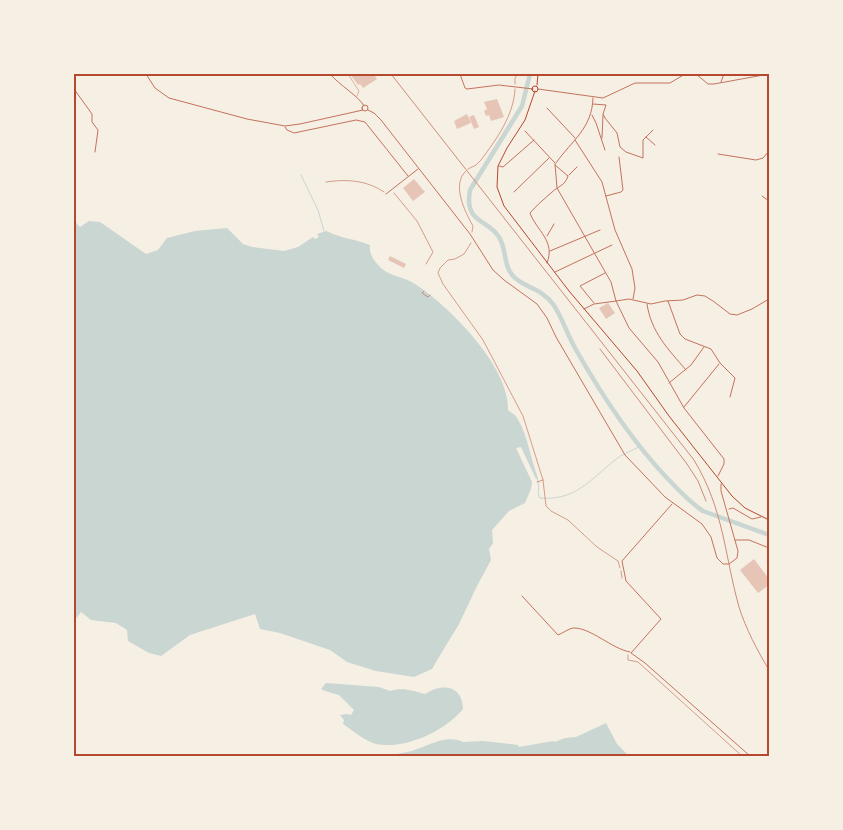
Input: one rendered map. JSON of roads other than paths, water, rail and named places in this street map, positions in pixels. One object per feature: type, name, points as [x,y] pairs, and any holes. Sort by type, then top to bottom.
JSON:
[{"type":"main road","points":[[535,91],[533,89],[536,86],[538,74]]},
{"type":"main road","points":[[536,86],[538,89],[535,91],[525,120],[506,148],[498,166],[497,187],[504,206],[554,272],[637,371],[668,416],[738,503],[769,520]]},
{"type":"street","points":[[146,74],[155,88],[169,98],[285,126],[368,110]]},
{"type":"street","points":[[332,74],[339,85],[362,101],[364,106],[367,106],[368,110],[380,120],[470,234],[493,270],[537,304],[547,318],[556,337],[625,455],[673,503],[696,518],[706,528],[711,537],[716,556],[720,562],[729,564],[737,558],[738,551],[728,510],[720,488],[722,483]]},
{"type":"street","points":[[460,74],[464,88],[467,89],[499,85],[533,89]]},
{"type":"street","points":[[578,74],[585,76],[590,74]]},
{"type":"street","points":[[538,89],[593,98],[608,97],[622,88],[635,83],[670,83],[686,74]]},
{"type":"street","points":[[696,74],[708,84],[737,81],[769,74]]},
{"type":"street","points":[[721,82],[724,74]]},
{"type":"street","points":[[74,89],[92,114],[92,122],[98,130],[95,152]]},
{"type":"street","points":[[593,98],[591,115],[585,127],[555,165],[557,188],[606,272],[613,287],[616,301],[633,333],[658,362],[684,408],[724,459],[724,464],[717,477]]},
{"type":"street","points":[[593,104],[606,105],[602,119],[602,139]]},
{"type":"street","points":[[363,110],[364,106]]},
{"type":"street","points":[[548,108],[575,139],[598,174],[606,196],[614,230],[632,269],[635,292],[633,300]]},
{"type":"street","points":[[604,114],[606,120],[617,133],[620,147],[626,152],[643,158],[643,140],[653,130]]},
{"type":"street","points":[[591,115],[594,118],[605,150]]},
{"type":"street","points":[[285,126],[287,130],[294,133],[356,120],[365,122],[408,176]]},
{"type":"street","points":[[525,132],[555,165],[568,176]]},
{"type":"street","points":[[646,136],[655,145]]},
{"type":"street","points":[[498,166],[503,167],[534,140]]},
{"type":"street","points":[[718,154],[756,160],[763,158],[769,151]]},
{"type":"street","points":[[606,196],[623,190],[619,156]]},
{"type":"street","points":[[514,192],[549,158]]},
{"type":"street","points":[[547,263],[549,252],[546,236],[530,214],[557,188],[564,185],[568,176],[577,167]]},
{"type":"street","points":[[386,194],[418,169]]},
{"type":"street","points":[[762,196],[769,201]]},
{"type":"street","points":[[546,236],[554,224]]},
{"type":"street","points":[[549,252],[600,230]]},
{"type":"street","points":[[554,272],[612,245]]},
{"type":"street","points":[[594,304],[580,286],[606,272]]},
{"type":"street","points":[[584,309],[594,304],[616,301],[633,300],[647,304],[683,300],[694,295],[702,295],[730,314],[737,315],[769,299]]},
{"type":"street","points":[[667,301],[680,334],[685,339],[714,352],[720,364],[735,378],[730,398]]},
{"type":"street","points":[[647,304],[649,318],[657,336],[686,370]]},
{"type":"street","points":[[669,384],[686,370],[704,346]]},
{"type":"street","points":[[684,408],[720,364]]},
{"type":"street","points":[[630,652],[662,619],[626,581],[622,561],[673,503]]},
{"type":"street","points":[[728,510],[733,508],[752,519],[762,516]]},
{"type":"street","points":[[735,540],[749,540],[769,548]]},
{"type":"street","points":[[522,596],[558,635],[573,628],[583,630],[612,646],[630,652],[645,662],[750,756]]},
{"type":"lane","points":[[348,74],[359,91],[356,97]]},
{"type":"waterway","points":[[530,74],[522,106],[470,190],[469,201],[473,215],[489,226],[499,237],[508,267],[513,276],[543,294],[553,304],[595,382],[628,432],[653,463],[688,500],[703,511],[769,535]]},
{"type":"waterway","points":[[301,175],[318,210],[324,231]]},
{"type":"waterway","points":[[74,212],[76,224]]},
{"type":"waterway","points":[[537,478],[540,498],[552,498],[573,493],[590,482],[618,458],[639,447]]},
{"type":"railway","points":[[391,74],[694,460],[712,496],[739,607],[752,639],[769,670]]},
{"type":"railway","points":[[600,349],[687,464],[698,481],[706,501]]}]
